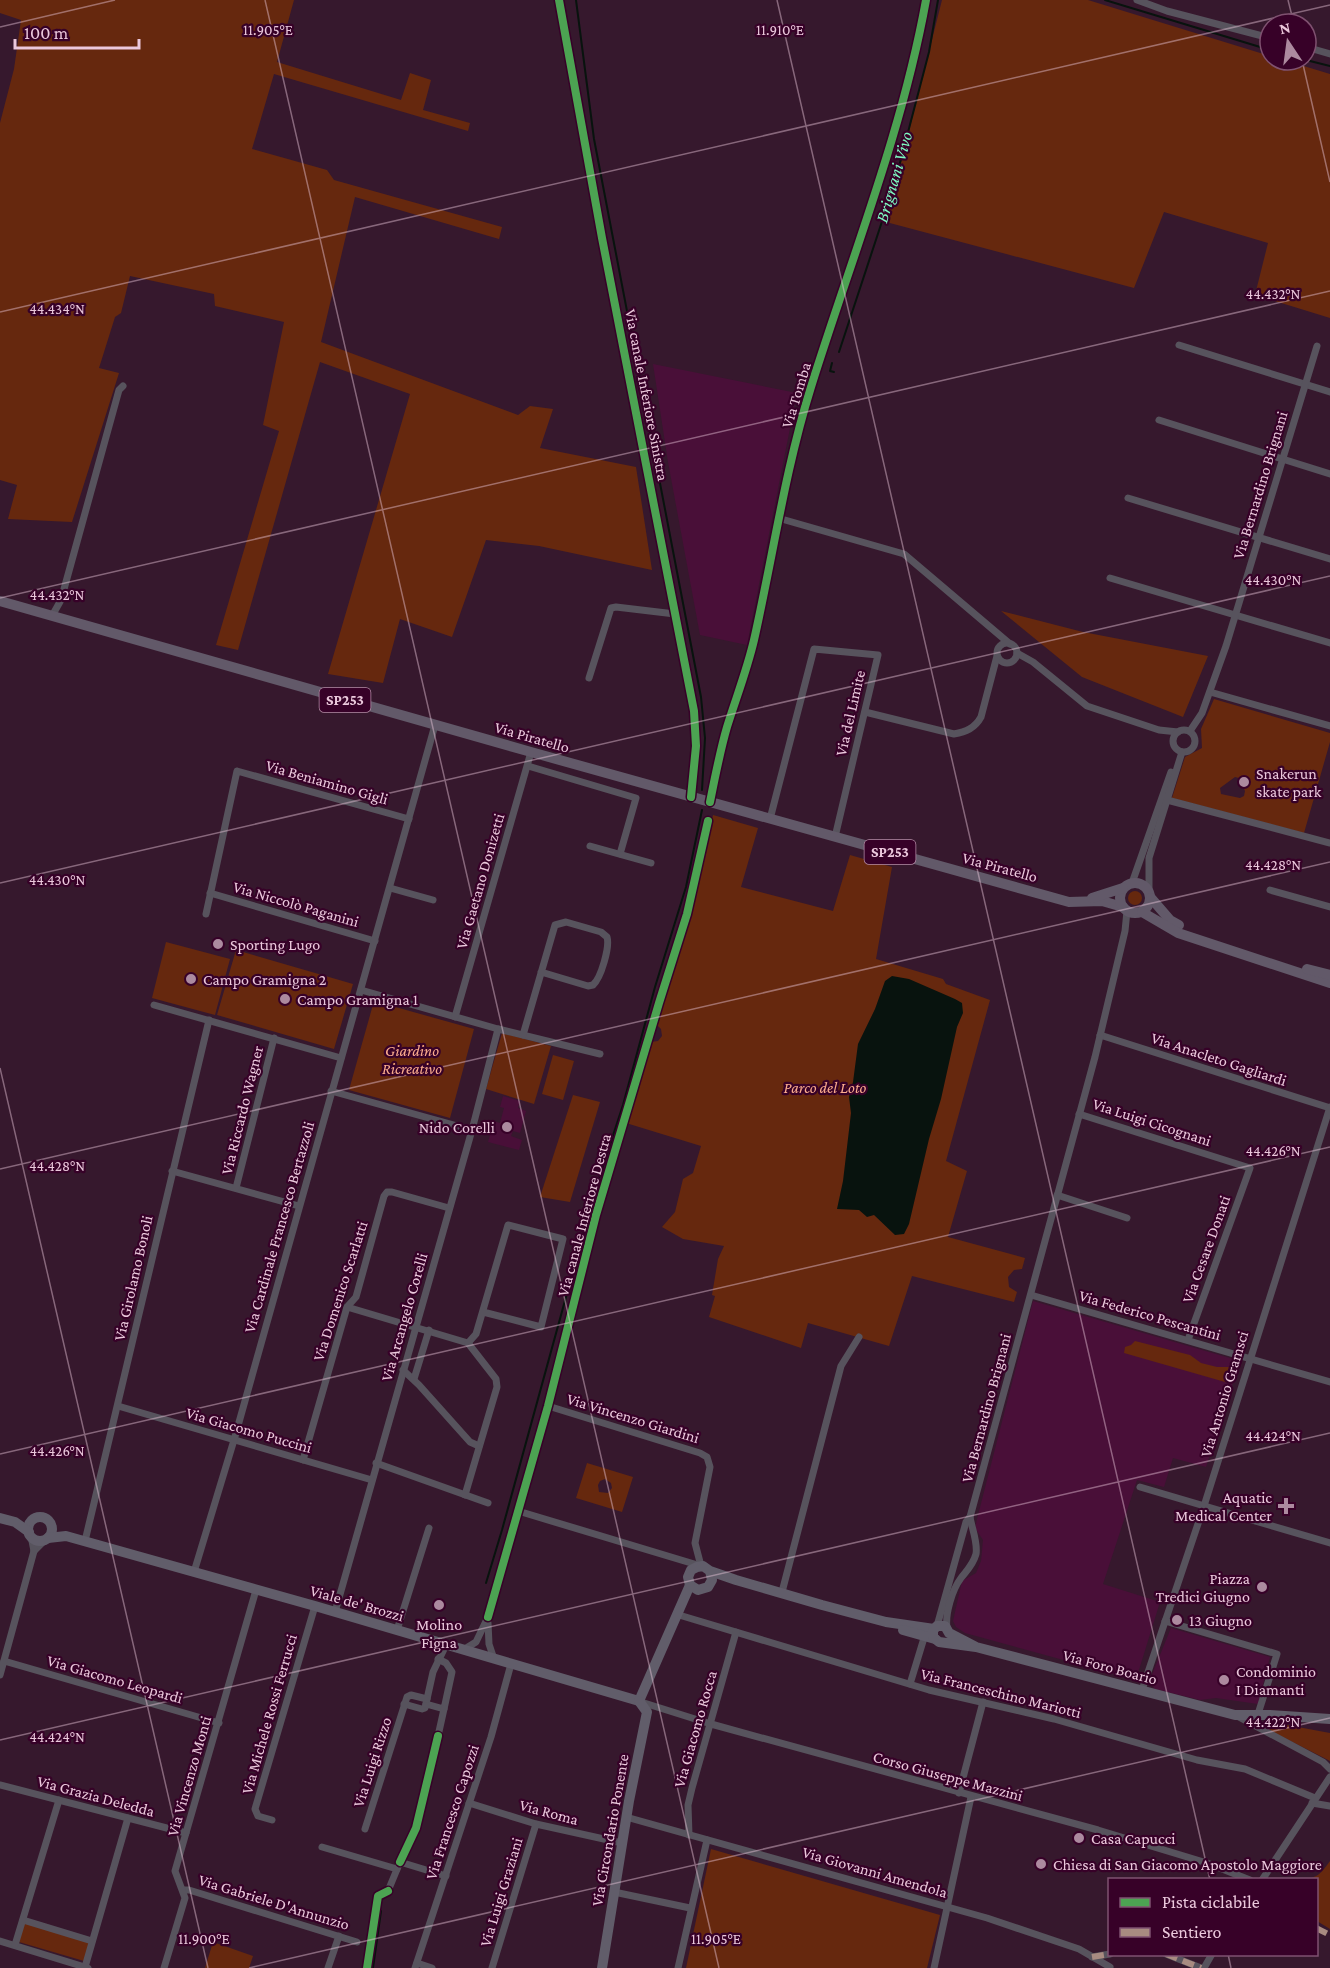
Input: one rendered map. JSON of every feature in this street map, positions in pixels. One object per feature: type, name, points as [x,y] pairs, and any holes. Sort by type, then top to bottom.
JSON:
[{"type":"main road","name":"Via Piratello","points":[[0,601],[1056,898],[1080,903],[1102,901],[1131,911],[1178,933],[1330,983]]},
{"type":"main road","points":[[1150,894],[1148,907],[1131,911],[1120,898],[1128,886],[1142,884],[1150,894],[1170,920],[1182,927],[1330,975]]},
{"type":"main road","name":"Via Piratello","points":[[1056,898],[1087,899],[1128,886]]},
{"type":"street","name":"Via canale Inferiore Sinistra","points":[[559,0],[600,227],[694,711],[696,746],[691,797]]},
{"type":"street","name":"Via Tomba","points":[[710,802],[728,725],[741,689],[753,641],[778,518],[812,386],[891,143],[917,52],[926,0]]},
{"type":"street","points":[[1137,0],[1167,11],[1258,35]]},
{"type":"street","points":[[1179,345],[1330,392]]},
{"type":"street","name":"Via Bernardino Brignani","points":[[1190,731],[1202,713],[1210,692],[1317,346]]},
{"type":"street","points":[[52,616],[61,600],[119,390],[123,386]]},
{"type":"street","points":[[1159,420],[1330,474]]},
{"type":"street","points":[[1128,498],[1330,559]]},
{"type":"street","points":[[778,518],[904,554],[1016,647],[1016,659],[1009,663],[1002,662],[997,656]]},
{"type":"street","points":[[1110,578],[1330,643]]},
{"type":"street","points":[[589,678],[611,608],[675,614]]},
{"type":"street","points":[[865,712],[954,734],[976,725],[981,717],[999,647],[992,628]]},
{"type":"street","points":[[999,647],[1005,643],[1010,644]]},
{"type":"street","name":"Via del Limite","points":[[770,819],[813,649],[878,655],[835,837]]},
{"type":"street","points":[[1017,653],[1033,662],[1087,706],[1159,730],[1190,731],[1194,736],[1195,745],[1191,750],[1180,751]]},
{"type":"street","points":[[1210,692],[1330,726]]},
{"type":"street","name":"Via Cardinale Francesco Bertazzoli","points":[[194,1572],[234,1440],[435,725]]},
{"type":"street","points":[[1159,730],[1180,751]]},
{"type":"street","points":[[1173,743],[1178,732]]},
{"type":"street","points":[[1150,894],[1149,858],[1180,751]]},
{"type":"street","points":[[1128,886],[1180,751]]},
{"type":"street","name":"Via Gaetano Donizetti","points":[[455,1017],[531,752]]},
{"type":"street","points":[[528,766],[636,798],[620,855]]},
{"type":"street","name":"Via Beniamino Gigli","points":[[210,893],[237,771],[409,819]]},
{"type":"street","points":[[1167,800],[1330,843]]},
{"type":"street","points":[[590,846],[651,863]]},
{"type":"street","points":[[390,888],[433,900]]},
{"type":"street","points":[[1270,890],[1330,907]]},
{"type":"street","points":[[206,914],[210,893]]},
{"type":"street","name":"Via Niccolò Paganini","points":[[210,893],[375,941]]},
{"type":"street","name":"Via Bernardino Brignani","points":[[910,1684],[938,1633],[951,1589],[955,1565],[1079,1114],[1131,911]]},
{"type":"street","points":[[523,1035],[553,928],[558,923],[566,922],[601,932],[607,937],[608,946],[598,980],[594,985],[588,986],[541,972]]},
{"type":"street","points":[[361,990],[498,1029],[600,1054]]},
{"type":"street","points":[[154,1005],[341,1058]]},
{"type":"street","name":"Via Girolamo Bonoli","points":[[85,1542],[208,1020]]},
{"type":"street","name":"Via Arcangelo Corelli","points":[[335,1612],[472,1130],[498,1029]]},
{"type":"street","name":"Via Anacleto Gagliardi","points":[[1100,1035],[1330,1107]]},
{"type":"street","name":"Via Riccardo Wagner","points":[[236,1188],[274,1038]]},
{"type":"street","points":[[331,1091],[472,1130]]},
{"type":"street","name":"Via Antonio Gramsci","points":[[1142,1690],[1204,1506],[1330,1107]]},
{"type":"street","name":"Via Luigi Cicognani","points":[[1079,1114],[1250,1168]]},
{"type":"street","name":"Via Cesare Donati","points":[[1188,1340],[1250,1168]]},
{"type":"street","points":[[172,1171],[299,1206]]},
{"type":"street","name":"Via Domenico Scarlatti","points":[[303,1460],[347,1307],[356,1297],[384,1196],[387,1192],[392,1192],[449,1208]]},
{"type":"street","points":[[1057,1195],[1127,1218]]},
{"type":"street","name":"Via canale Inferiore Destra","points":[[463,1650],[476,1642],[488,1617],[548,1406],[596,1215]]},
{"type":"street","points":[[468,1343],[476,1334],[508,1225],[563,1239],[541,1327],[483,1312]]},
{"type":"street","name":"Via Federico Pescantini","points":[[1030,1295],[1330,1382]]},
{"type":"street","points":[[347,1307],[468,1343],[491,1372],[497,1383],[465,1495]]},
{"type":"street","name":"Via Arcangelo Corelli","points":[[414,1379],[429,1330]]},
{"type":"street","points":[[782,1592],[841,1366],[859,1337]]},
{"type":"street","points":[[404,1370],[470,1442],[479,1446]]},
{"type":"street","name":"Via Giacomo Puccini","points":[[118,1406],[372,1480]]},
{"type":"street","name":"Via Vincenzo Giardini","points":[[548,1406],[707,1457],[710,1467],[695,1543],[705,1569]]},
{"type":"street","points":[[376,1463],[489,1503]]},
{"type":"street","points":[[1140,1487],[1330,1543]]},
{"type":"street","points":[[518,1511],[677,1558],[705,1569],[711,1583]]},
{"type":"street","name":"Viale de' Brozzi","points":[[15,1522],[42,1517],[66,1536],[85,1542],[315,1606],[639,1701]]},
{"type":"street","points":[[951,1589],[971,1566],[976,1551],[970,1517]]},
{"type":"street","name":"Viale de' Brozzi","points":[[0,1518],[15,1522],[37,1540],[66,1536]]},
{"type":"street","points":[[0,1675],[34,1551],[29,1525],[34,1519]]},
{"type":"street","points":[[34,1551],[52,1531],[51,1523]]},
{"type":"street","points":[[397,1630],[429,1528]]},
{"type":"street","points":[[962,1539],[974,1540]]},
{"type":"street","points":[[677,1558],[692,1583]]},
{"type":"street","points":[[955,1565],[966,1573]]},
{"type":"street","points":[[639,1701],[679,1615],[692,1583],[694,1568],[705,1569]]},
{"type":"street","name":"Via Foro Boario","points":[[705,1569],[736,1580],[886,1622],[938,1633],[976,1647],[1235,1715],[1323,1762],[1330,1768]]},
{"type":"street","name":"Via Foro Boario","points":[[692,1583],[706,1588],[711,1583],[736,1580]]},
{"type":"street","name":"Via Vincenzo Monti","points":[[164,1968],[185,1898],[175,1871],[256,1590]]},
{"type":"street","name":"Via Michele Rossi Ferrucci","points":[[272,1820],[258,1816],[255,1809],[315,1606]]},
{"type":"street","name":"Via Franceschino Mariotti","points":[[679,1615],[910,1684],[1054,1719],[1197,1760],[1245,1769],[1312,1802],[1330,1806]]},
{"type":"street","name":"Via canale Inferiore Destra","points":[[488,1617],[488,1639],[494,1659]]},
{"type":"street","points":[[1165,1622],[1276,1654],[1258,1714]]},
{"type":"street","name":"Via Giacomo Rocca","points":[[689,1835],[688,1805],[736,1632]]},
{"type":"street","points":[[427,1701],[438,1659],[446,1645]]},
{"type":"street","points":[[438,1659],[446,1663],[452,1671],[438,1736]]},
{"type":"street","name":"Via Giacomo Leopardi","points":[[4,1661],[219,1723]]},
{"type":"street","name":"Via Francesco Capozzi","points":[[416,1966],[511,1664]]},
{"type":"street","name":"Via Luigi Rizzo","points":[[365,1829],[404,1704],[409,1695],[444,1709]]},
{"type":"street","name":"Via Luigi Rizzo","points":[[404,1704],[424,1709],[427,1701]]},
{"type":"street","name":"Corso Giuseppe Mazzini","points":[[639,1701],[711,1724],[1098,1830],[1207,1863],[1245,1878]]},
{"type":"street","name":"Via Circondario Ponente","points":[[602,1968],[626,1817],[647,1712],[639,1701]]},
{"type":"street","points":[[959,1793],[983,1702]]},
{"type":"street","name":"Via Foro Boario","points":[[1235,1715],[1258,1714],[1330,1719]]},
{"type":"street","points":[[1263,1878],[1330,1777]]},
{"type":"street","name":"Via Grazia Deledda","points":[[0,1785],[186,1833]]},
{"type":"street","points":[[934,1968],[971,1797]]},
{"type":"street","points":[[15,1945],[59,1800]]},
{"type":"street","name":"Via Roma","points":[[469,1803],[536,1824],[622,1843]]},
{"type":"street","name":"Via Giovanni Amendola","points":[[626,1817],[987,1918],[1079,1949],[1110,1967]]},
{"type":"street","points":[[0,1941],[86,1968],[128,1818]]},
{"type":"street","name":"Via Luigi Graziani","points":[[492,1968],[536,1824]]},
{"type":"street","points":[[678,1968],[707,1839]]},
{"type":"street","points":[[322,1846],[397,1869]]},
{"type":"street","points":[[388,1891],[400,1863],[446,1876]]},
{"type":"street","name":"Via Gabriele D'Annunzio","points":[[183,1890],[357,1942]]},
{"type":"street","points":[[614,1892],[690,1908]]},
{"type":"street","points":[[22,1920],[92,1941]]},
{"type":"street","points":[[328,1968],[339,1936]]},
{"type":"street","points":[[1092,1957],[1108,1954]]},
{"type":"street","points":[[1171,1956],[1203,1968]]},
{"type":"street","points":[[416,1966],[432,1968]]},
{"type":"shaded area","points":[[653,364],[797,393],[747,645],[700,635],[668,462]]},
{"type":"shaded area","points":[[892,976],[909,979],[955,999],[962,1003],[963,1013],[957,1027],[909,1224],[904,1234],[895,1235],[874,1215],[867,1217],[859,1210],[837,1209],[843,1181],[851,1113],[849,1097],[858,1044],[875,1009],[885,981]]},
{"type":"shaded area","name":"Nido Corelli","points":[[503,1096],[520,1101],[518,1108],[526,1111],[520,1133],[513,1131],[511,1136],[522,1140],[519,1150],[488,1142],[494,1121],[500,1123],[504,1108],[500,1107]]},
{"type":"shaded area","points":[[1033,1301],[1240,1361],[1206,1467],[1173,1458],[1164,1487],[1137,1480],[1103,1584],[1160,1602],[1138,1673],[1129,1678],[965,1633],[956,1627],[953,1621],[962,1581],[976,1573],[981,1561],[983,1540],[975,1528]]},
{"type":"shaded area","points":[[1171,1628],[1270,1657],[1258,1704],[1216,1698],[1200,1700],[1155,1689],[1149,1682]]},
{"type":"green space","points":[[0,0],[294,0],[277,62],[401,100],[410,73],[431,80],[423,110],[470,123],[468,131],[274,74],[252,149],[327,170],[334,180],[502,227],[499,239],[355,197],[321,342],[518,415],[530,406],[553,409],[540,448],[636,467],[652,570],[539,546],[486,540],[452,637],[400,619],[383,683],[328,674],[410,394],[320,362],[238,650],[216,645],[279,431],[263,425],[284,322],[215,306],[214,294],[130,276],[121,313],[115,317],[99,368],[119,373],[72,522],[8,519],[17,485],[0,480],[0,123],[14,69],[21,20],[0,13]]},
{"type":"green space","points":[[942,0],[1088,0],[1258,52],[1258,72],[1318,70],[1330,74],[1330,318],[1255,295],[1268,243],[1164,212],[1134,288],[886,222]]},
{"type":"green space","points":[[1001,611],[1083,632],[1208,656],[1183,717],[1082,677]]},
{"type":"green space","points":[[1214,699],[1330,733],[1330,742],[1304,833],[1172,798],[1185,757],[1202,748],[1201,729]],"holes":[[[1235,777],[1239,778],[1245,791],[1244,796],[1240,798],[1221,794],[1220,788]]]},
{"type":"green space","name":"Parco del Loto","points":[[713,815],[758,828],[741,887],[833,911],[850,855],[892,867],[876,959],[943,979],[946,984],[990,1000],[946,1161],[967,1171],[948,1237],[1025,1258],[1022,1269],[1014,1270],[1008,1277],[1009,1287],[1017,1292],[1014,1302],[912,1276],[889,1346],[808,1323],[801,1348],[709,1317],[715,1296],[712,1295],[718,1259],[724,1246],[683,1239],[662,1227],[675,1212],[683,1179],[693,1173],[701,1146],[626,1123],[651,1042],[658,1041],[662,1036],[661,1029],[656,1024],[691,914]]},
{"type":"green space","points":[[1135,891],[1140,893],[1142,898],[1140,903],[1135,905],[1130,903],[1128,898],[1130,893]]},
{"type":"green space","name":"Campo Gramigna 2","points":[[166,942],[230,959],[215,1015],[152,998]]},
{"type":"green space","name":"Campo Gramigna 1","points":[[236,950],[353,984],[334,1049],[217,1015]]},
{"type":"green space","name":"Giardino Ricreativo","points":[[374,1001],[474,1029],[450,1118],[349,1090]]},
{"type":"green space","points":[[502,1033],[551,1046],[534,1104],[486,1089]]},
{"type":"green space","points":[[553,1055],[574,1061],[563,1100],[542,1094]]},
{"type":"green space","points":[[573,1095],[600,1102],[570,1202],[540,1197]]},
{"type":"green space","points":[[1135,1341],[1190,1355],[1201,1363],[1217,1367],[1238,1367],[1232,1384],[1124,1353],[1125,1347]]},
{"type":"green space","points":[[587,1463],[633,1477],[622,1512],[576,1498]],"holes":[[[605,1479],[611,1483],[612,1488],[608,1493],[599,1492],[600,1481]]]},
{"type":"green space","points":[[1271,1722],[1330,1733],[1330,1761],[1267,1729]]},
{"type":"green space","points":[[711,1849],[940,1915],[927,1968],[686,1968]]},
{"type":"green space","points":[[1330,1861],[1330,1929],[1318,1922],[1318,1878],[1308,1878],[1323,1871]]},
{"type":"green space","points":[[24,1923],[90,1942],[84,1961],[19,1942]]},
{"type":"green space","points":[[213,1942],[253,1956],[249,1968],[205,1968]]},
{"type":"waterway","points":[[576,0],[594,139],[701,697],[705,738],[702,790]]},
{"type":"waterway","name":"Brignani Vivo","points":[[839,352],[895,182],[929,52],[938,0]]},
{"type":"waterway","points":[[1105,0],[1258,46]]},
{"type":"waterway","points":[[1318,63],[1330,66]]},
{"type":"waterway","name":"Brignani Vivo","points":[[832,363],[830,371],[834,372]]},
{"type":"waterway","points":[[486,1583],[597,1184],[623,1105],[655,987],[686,887],[702,810]]},
{"type":"waterway","points":[[373,1968],[381,1911]]},
{"type":"marked path","points":[[1318,1929],[1330,1935]]},
{"type":"marked path","points":[[1092,1957],[1108,1954]]},
{"type":"marked path","points":[[1171,1956],[1201,1968]]},
{"type":"cycle path","points":[[559,0],[602,238],[694,711],[696,746],[691,797]]},
{"type":"cycle path","points":[[710,802],[724,736],[754,640],[802,418],[890,147],[904,99],[926,0]]},
{"type":"cycle path","points":[[488,1617],[548,1406],[596,1215],[687,914],[708,821]]},
{"type":"cycle path","points":[[400,1862],[416,1828],[438,1736]]},
{"type":"cycle path","points":[[367,1968],[378,1896],[388,1891]]},
{"type":"place","name":"Snakerun skate park","points":[[1244,782]]},
{"type":"place","name":"Sporting Lugo","points":[[218,944]]},
{"type":"place","name":"Campo Gramigna 2","points":[[191,979]]},
{"type":"place","name":"Campo Gramigna 1","points":[[285,999]]},
{"type":"place","name":"Nido Corelli","points":[[507,1127]]},
{"type":"place","name":"Aquatic Medical Center","points":[[1286,1506]]},
{"type":"place","name":"Piazza Tredici Giugno","points":[[1262,1587]]},
{"type":"place","name":"Molino Figna","points":[[439,1605]]},
{"type":"place","name":"13 Giugno","points":[[1177,1620]]},
{"type":"place","name":"Condominio I Diamanti","points":[[1224,1680]]},
{"type":"place","name":"Casa Capucci","points":[[1079,1838]]},
{"type":"place","name":"Chiesa di San Giacomo Apostolo Maggiore","points":[[1041,1864]]}]
